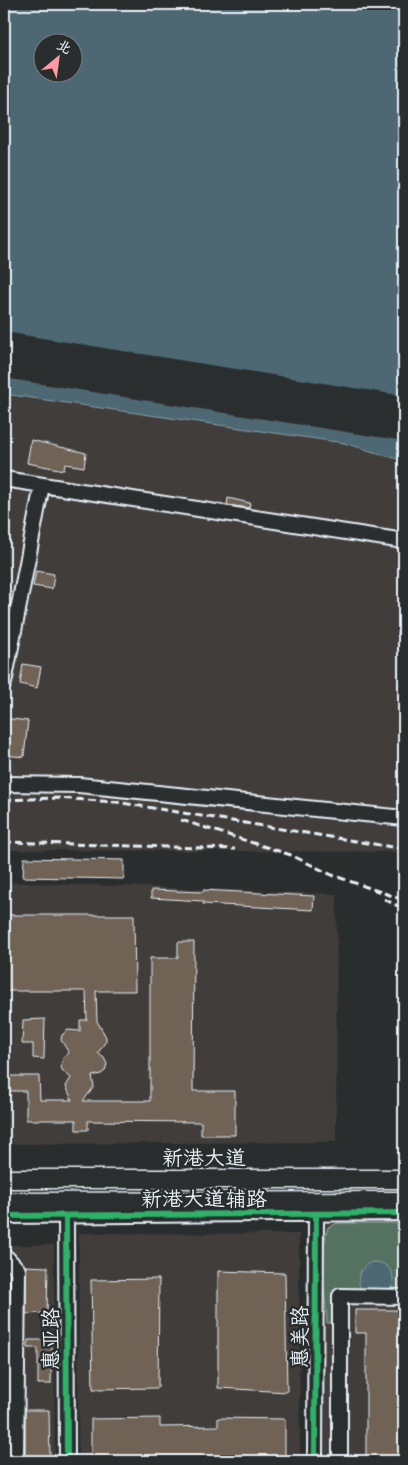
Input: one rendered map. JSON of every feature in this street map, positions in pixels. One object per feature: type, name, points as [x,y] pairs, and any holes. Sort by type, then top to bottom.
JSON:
[{"type":"main road","name":"新港大道","points":[[4,1179],[404,1179]]},
{"type":"main road","points":[[4,1202],[404,1200]]},
{"type":"street","points":[[4,480],[404,541]]},
{"type":"street","points":[[4,683],[6,653],[42,486]]},
{"type":"street","points":[[4,784],[79,785],[404,818]]},
{"type":"street","name":"新港大道辅路","points":[[4,1216],[404,1213]]},
{"type":"street","name":"惠美路","points":[[315,1461],[316,1214]]},
{"type":"street","name":"惠亚路","points":[[66,1216],[67,1461]]},
{"type":"street","points":[[4,1258],[7,1258],[18,1270],[16,1461]]},
{"type":"street","points":[[340,1461],[340,1296],[404,1296]]},
{"type":"shaded area","points":[[4,326],[404,391],[404,852],[4,850]]},
{"type":"shaded area","points":[[4,882],[337,894],[336,1142],[4,1144]]},
{"type":"shaded area","points":[[330,1219],[404,1219],[404,1461],[323,1461],[319,1269],[323,1225]]},
{"type":"shaded area","points":[[79,1233],[299,1234],[300,1461],[78,1461]]},
{"type":"shaded area","points":[[4,1245],[54,1245],[55,1461],[4,1461]]},
{"type":"green space","points":[[338,1223],[404,1223],[404,1291],[342,1291],[336,1323],[327,1323],[323,1275],[325,1238],[328,1227]]},
{"type":"water","points":[[4,4],[404,4],[404,461],[344,443],[4,394]]},
{"type":"water","points":[[372,1262],[383,1264],[390,1270],[393,1279],[390,1290],[362,1290],[359,1274],[364,1267]]},
{"type":"pier","points":[[4,332],[404,396],[404,441],[4,378]]},
{"type":"building","points":[[31,440],[86,453],[84,467],[65,464],[64,470],[27,463]]},
{"type":"building","points":[[228,498],[250,503],[249,508],[227,505]]},
{"type":"building","points":[[36,571],[54,574],[52,589],[33,586]]},
{"type":"building","points":[[23,664],[41,667],[37,688],[20,684]]},
{"type":"building","points":[[4,718],[28,721],[24,757],[4,755]]},
{"type":"building","points":[[24,858],[124,860],[124,879],[23,877]]},
{"type":"building","points":[[151,890],[203,892],[203,890],[314,896],[313,910],[203,904],[203,901],[151,898]]},
{"type":"building","points":[[4,915],[134,915],[135,991],[96,991],[97,1021],[106,1037],[106,1041],[98,1053],[107,1064],[105,1071],[92,1076],[94,1087],[83,1101],[150,1101],[150,958],[178,958],[178,942],[194,942],[193,1091],[235,1091],[235,1135],[201,1135],[201,1122],[88,1121],[88,1130],[76,1130],[76,1120],[26,1120],[26,1091],[4,1091],[4,1076],[39,1076],[40,1100],[72,1100],[66,1086],[71,1078],[62,1070],[61,1066],[63,1058],[69,1053],[61,1040],[62,1035],[68,1030],[80,1031],[80,1020],[87,1020],[86,991],[4,991]]},
{"type":"building","points":[[45,1019],[44,1059],[33,1058],[33,1044],[22,1044],[23,1020]]},
{"type":"building","points":[[26,1266],[48,1267],[47,1313],[26,1314]]},
{"type":"building","points":[[218,1271],[285,1273],[287,1392],[218,1388]]},
{"type":"building","points":[[159,1279],[158,1388],[93,1389],[91,1280]]},
{"type":"building","points":[[355,1310],[404,1310],[404,1461],[366,1461],[366,1333],[355,1333]]},
{"type":"building","points":[[28,1340],[52,1340],[51,1384],[38,1384],[38,1348],[28,1348]]},
{"type":"building","points":[[4,1410],[8,1410],[7,1461],[4,1461]]},
{"type":"building","points":[[25,1410],[49,1410],[50,1461],[25,1461]]},
{"type":"building","points":[[160,1418],[160,1427],[218,1426],[218,1418],[285,1419],[285,1461],[91,1461],[91,1419]]},
{"type":"railway","points":[[4,800],[56,798],[116,802],[404,849]]},
{"type":"railway","points":[[181,820],[291,855],[332,875],[404,900]]},
{"type":"railway","points":[[4,842],[235,849]]},
{"type":"railway","points":[[384,899],[404,909]]},
{"type":"cycle path","points":[[4,1216],[404,1213]]},
{"type":"cycle path","points":[[315,1461],[316,1214]]},
{"type":"cycle path","points":[[66,1216],[67,1461]]}]
